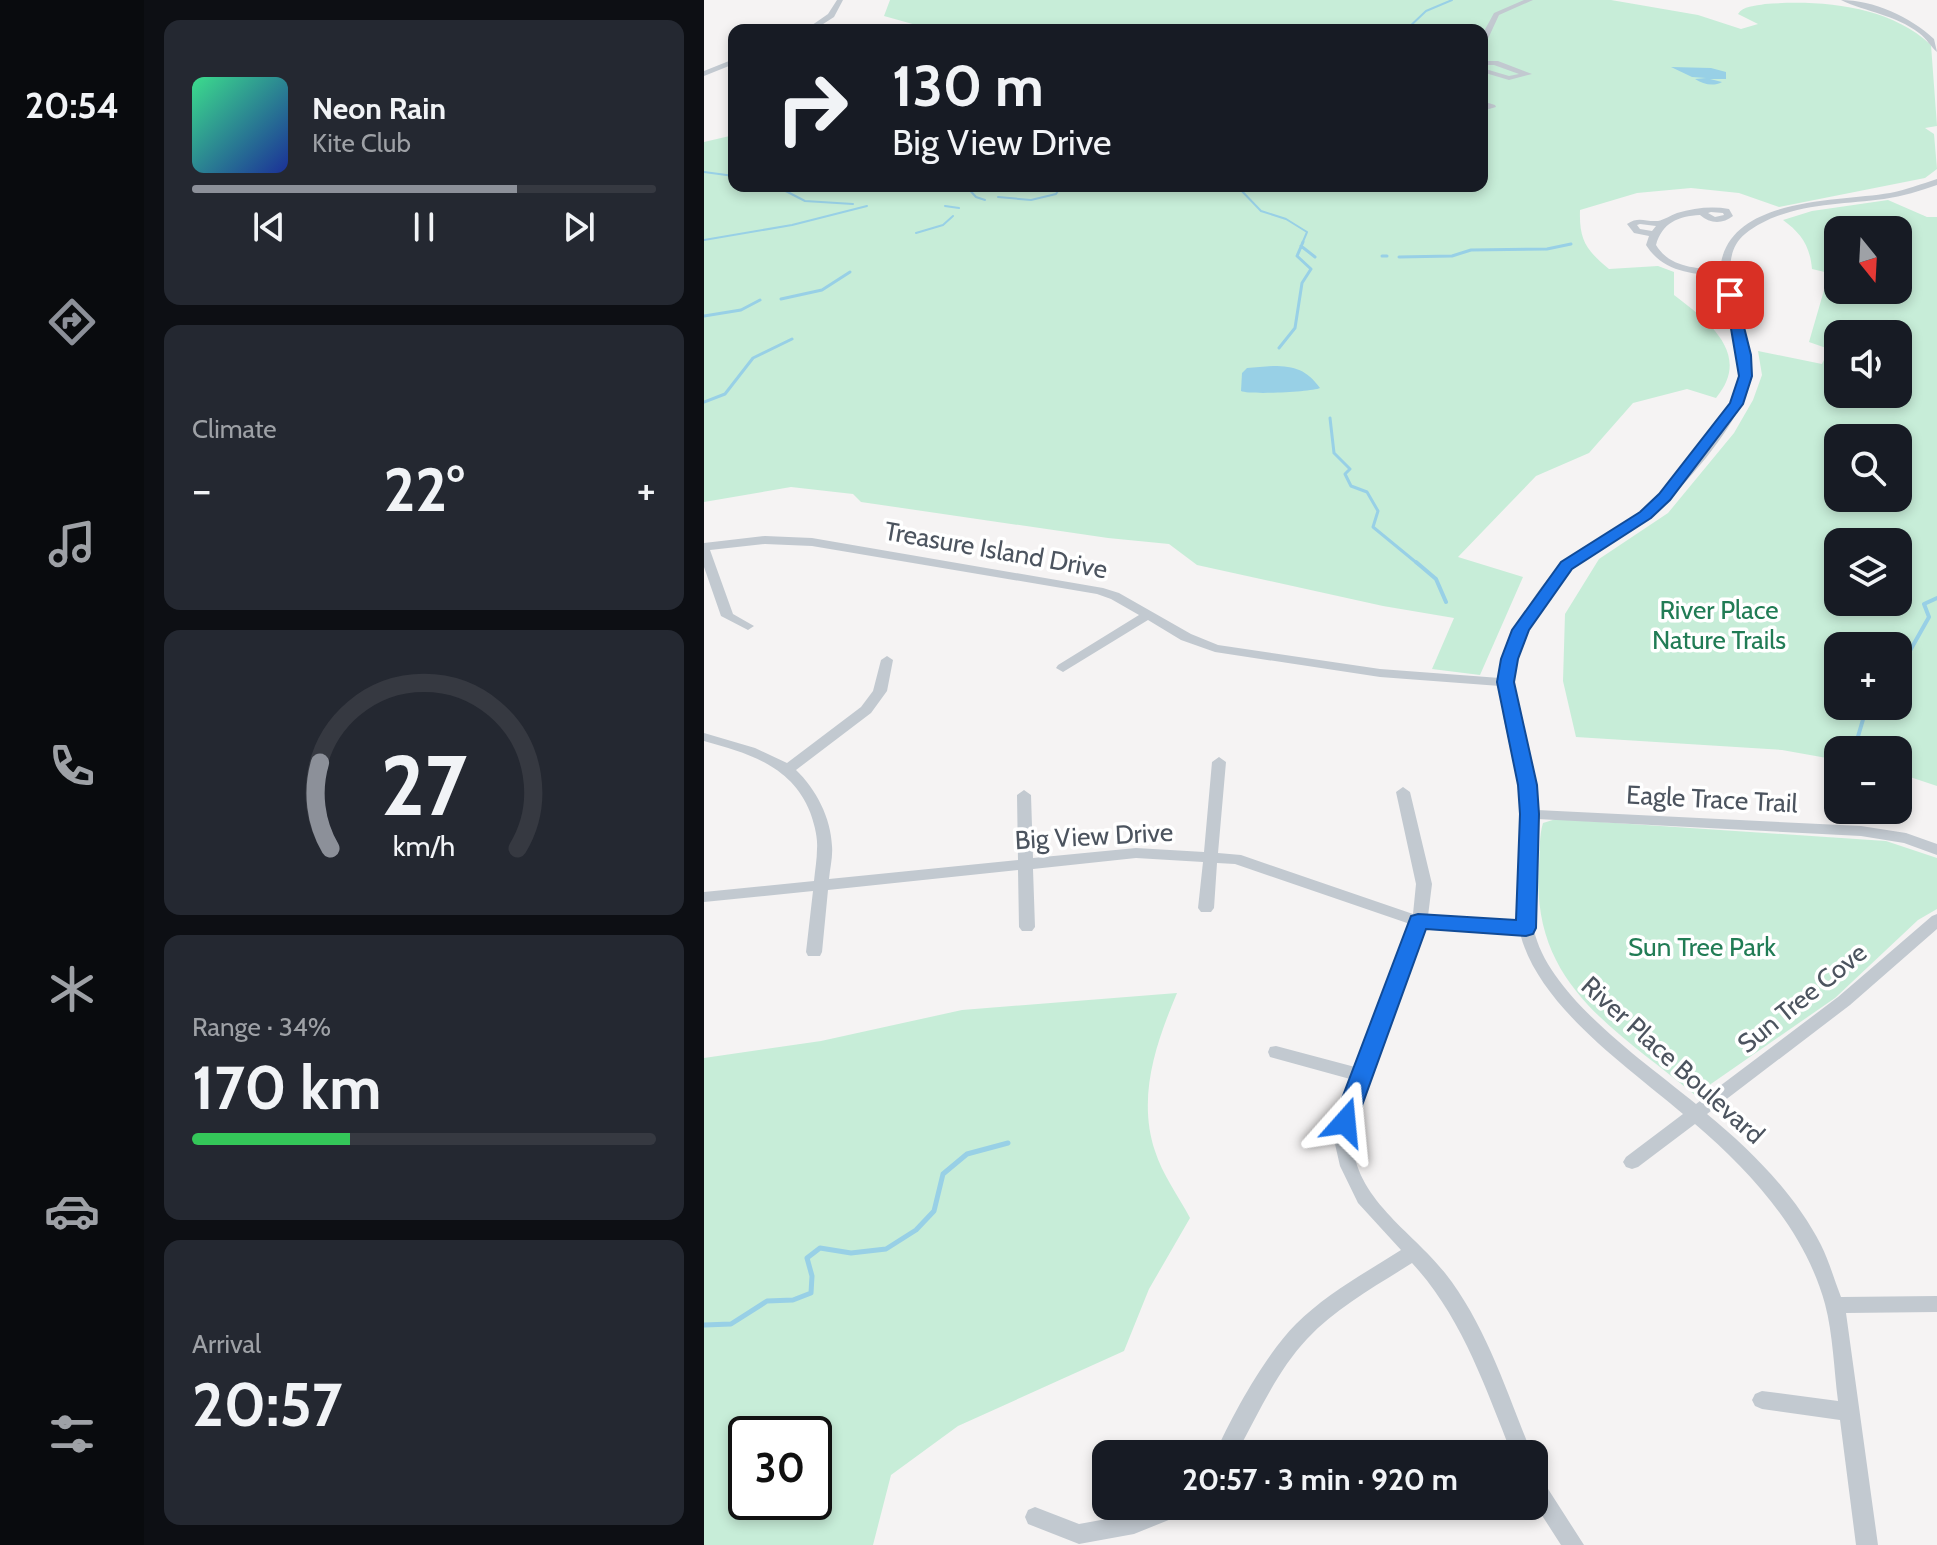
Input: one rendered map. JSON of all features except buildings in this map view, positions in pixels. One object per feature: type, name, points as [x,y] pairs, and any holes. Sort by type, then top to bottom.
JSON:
[{"type":"street","points":[[818,24],[831,15],[840,0]]},
{"type":"street","points":[[1488,31],[1496,14],[1530,0]]},
{"type":"street","points":[[1844,0],[1874,8],[1906,23],[1929,38],[1937,50]]},
{"type":"street","points":[[1488,63],[1528,74],[1509,78],[1488,72]]},
{"type":"street","points":[[704,74],[728,64]]},
{"type":"street","points":[[1704,212],[1683,213],[1662,224],[1651,245],[1656,255],[1688,270],[1724,270],[1727,248],[1738,234],[1764,219],[1805,206],[1898,193],[1937,182]]},
{"type":"street","points":[[1655,234],[1637,231],[1631,224],[1639,221],[1662,224]]},
{"type":"street","name":"River Place Boulevard","points":[[1724,270],[1746,376],[1736,404],[1664,497],[1645,515],[1566,566],[1521,630],[1509,659],[1506,682],[1528,785],[1530,814],[1526,928],[1542,967],[1565,1002],[1738,1150],[1791,1213],[1813,1248],[1835,1305],[1868,1545]]},
{"type":"street","name":"Treasure Island Drive","points":[[704,548],[765,540],[812,542],[1099,591],[1186,637],[1230,651],[1380,673],[1506,682]]},
{"type":"street","points":[[704,548],[727,616],[748,626]]},
{"type":"street","points":[[1063,668],[1092,647],[1148,615]]},
{"type":"street","points":[[789,768],[866,710],[880,691],[887,660]]},
{"type":"street","points":[[704,737],[745,748],[789,768],[807,788],[823,829],[825,846],[814,952]]},
{"type":"street","points":[[1206,908],[1219,762]]},
{"type":"street","points":[[1403,792],[1424,884],[1418,921],[1345,1122],[1349,1166],[1364,1198],[1438,1278],[1480,1351],[1516,1440]]},
{"type":"street","points":[[1024,795],[1027,927]]},
{"type":"street","name":"Eagle Trace Trail","points":[[1530,814],[1861,831],[1906,838],[1937,850]]},
{"type":"street","name":"Big View Drive","points":[[704,897],[1136,853],[1236,859],[1418,921],[1526,928]]},
{"type":"street","name":"Sun Tree Cove","points":[[1632,1162],[1844,1001],[1937,920]]},
{"type":"street","points":[[1276,1052],[1360,1075]]},
{"type":"street","points":[[1233,1440],[1282,1356],[1300,1333],[1327,1309],[1413,1252]]},
{"type":"street","points":[[1835,1305],[1937,1304]]},
{"type":"street","points":[[1762,1400],[1850,1412]]},
{"type":"street","points":[[1548,1507],[1573,1545]]},
{"type":"street","points":[[1035,1517],[1079,1534],[1144,1520]]},
{"type":"green space","points":[[890,0],[1611,0],[1698,15],[1741,29],[1758,24],[1738,14],[1753,6],[1809,3],[1853,8],[1895,21],[1931,45],[1937,126],[1925,128],[1934,134],[1937,169],[1925,178],[1779,207],[1739,193],[1691,188],[1637,193],[1580,210],[1586,244],[1609,269],[1658,266],[1674,272],[1674,295],[1712,327],[1728,353],[1730,367],[1726,382],[1716,398],[1687,389],[1633,403],[1589,453],[1536,476],[1458,557],[1523,577],[1480,675],[1432,669],[1454,618],[1383,606],[1197,565],[1169,544],[861,502],[853,494],[791,487],[704,502],[704,142],[728,136],[728,192],[1488,192],[1488,24],[913,24],[884,16]]},
{"type":"green space","name":"River Place Nature Trails","points":[[1888,200],[1927,217],[1937,217],[1937,786],[1912,778],[1912,736],[1824,736],[1824,758],[1782,750],[1576,737],[1563,681],[1565,614],[1599,559],[1668,513],[1734,433],[1753,400],[1762,375],[1758,351],[1822,364],[1824,360],[1824,408],[1912,408],[1912,320],[1824,320],[1824,347],[1809,342],[1824,290],[1824,304],[1912,304],[1912,216],[1824,216],[1824,272],[1812,269],[1804,241],[1783,220],[1812,211]]},
{"type":"green space","name":"Sun Tree Park","points":[[1556,819],[1886,841],[1937,858],[1937,909],[1918,920],[1835,998],[1695,1095],[1608,1024],[1583,1000],[1563,972],[1548,942],[1540,906],[1540,838],[1543,823]]},
{"type":"green space","points":[[1177,993],[1151,1070],[1148,1111],[1158,1160],[1190,1218],[1149,1289],[1124,1351],[958,1426],[891,1475],[873,1545],[704,1545],[704,1058],[821,1041],[962,1010]]},
{"type":"water","points":[[1671,67],[1711,68],[1726,72],[1726,79],[1710,79],[1722,82],[1708,84],[1695,79],[1706,78],[1692,77]]},
{"type":"water","points":[[1273,366],[1300,370],[1320,388],[1255,393],[1241,391],[1242,373],[1247,368]]},
{"type":"waterway","points":[[1412,24],[1426,11],[1452,0]]},
{"type":"waterway","points":[[704,172],[728,175]]},
{"type":"waterway","points":[[788,192],[805,201],[853,204]]},
{"type":"waterway","points":[[971,192],[985,200]]},
{"type":"waterway","points":[[998,197],[1031,200],[1057,192]]},
{"type":"waterway","points":[[1243,192],[1261,211],[1286,219],[1307,232],[1302,244]]},
{"type":"waterway","points":[[704,240],[792,225],[867,206]]},
{"type":"waterway","points":[[945,206],[959,208]]},
{"type":"waterway","points":[[916,233],[943,225],[953,216]]},
{"type":"waterway","points":[[1301,246],[1303,242]]},
{"type":"waterway","points":[[1399,257],[1452,256],[1471,250],[1547,249],[1571,244]]},
{"type":"waterway","points":[[1279,348],[1295,328],[1302,283],[1311,269],[1297,256],[1301,246]]},
{"type":"waterway","points":[[1301,246],[1315,257]]},
{"type":"waterway","points":[[1382,256],[1387,256]]},
{"type":"waterway","points":[[781,299],[822,290],[850,272]]},
{"type":"waterway","points":[[704,316],[741,310],[760,300]]},
{"type":"waterway","points":[[704,402],[725,394],[753,358],[792,339]]},
{"type":"waterway","points":[[1330,418],[1334,453],[1350,469],[1345,474],[1351,486],[1367,492],[1378,511],[1373,527],[1418,564]]},
{"type":"waterway","points":[[1416,562],[1436,579],[1446,602]]},
{"type":"waterway","points":[[1912,647],[1929,617],[1924,604],[1937,598]]},
{"type":"waterway","points":[[1858,736],[1863,720]]},
{"type":"waterway","points":[[704,1325],[731,1324],[767,1301],[793,1300],[811,1293],[812,1276],[807,1258],[820,1248],[851,1253],[886,1249],[916,1230],[934,1211],[943,1174],[967,1154],[1008,1143]]},
{"type":"route","points":[[1345,1122],[1418,921],[1526,928],[1530,814],[1528,785],[1506,682],[1509,659],[1521,630],[1566,566],[1645,515],[1664,497],[1736,404],[1746,376],[1730,295]]}]
